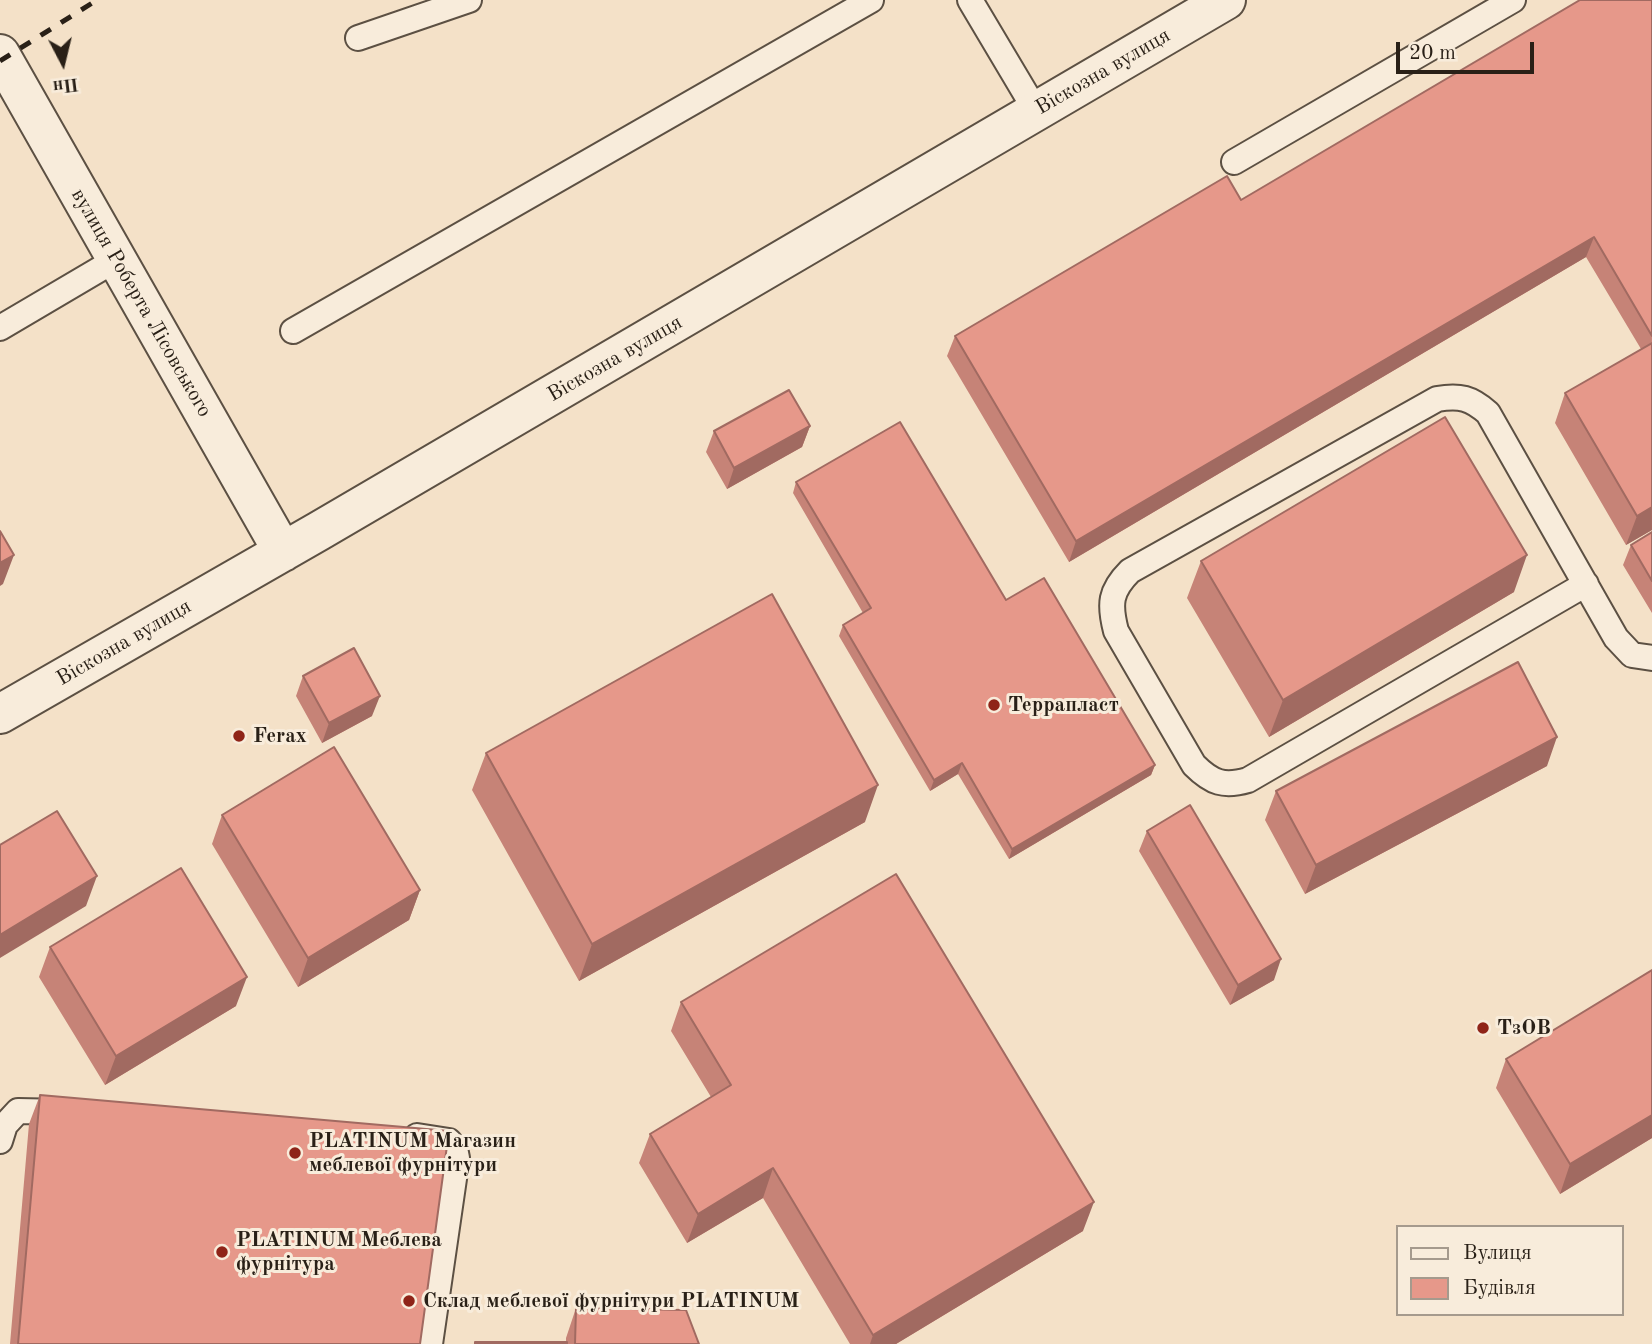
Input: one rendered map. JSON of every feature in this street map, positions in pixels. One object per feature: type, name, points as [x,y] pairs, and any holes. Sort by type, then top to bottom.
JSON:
[{"type":"street","name":"Віскозна вулиця","points":[[0,714],[283,552],[1227,0]]},
{"type":"street","name":"вулиця Роберта Лісовського","points":[[0,54],[283,552]]},
{"type":"lane","points":[[358,38],[469,0]]},
{"type":"lane","points":[[293,331],[871,0]]},
{"type":"lane","points":[[970,0],[1036,111]]},
{"type":"lane","points":[[1234,162],[1513,0]]},
{"type":"lane","points":[[0,328],[117,259]]},
{"type":"lane","points":[[1586,584],[1248,780],[1228,786],[1209,779],[1194,765],[1116,631],[1110,607],[1114,586],[1130,571],[1437,399],[1457,395],[1474,401],[1488,413],[1586,584],[1616,638],[1632,654],[1652,658]]},
{"type":"lane","points":[[0,1140],[5,1125],[18,1111],[84,1113]]},
{"type":"lane","points":[[398,1135],[449,1141],[455,1148],[457,1158],[430,1344]]},
{"type":"building","points":[[1580,0],[1652,0],[1652,336],[1594,237],[1076,541],[955,336],[1227,176],[1241,200]]},
{"type":"building","points":[[1652,343],[1652,507],[1637,516],[1565,393]]},
{"type":"building","points":[[789,390],[810,426],[734,468],[714,431]]},
{"type":"building","points":[[1445,417],[1527,555],[1283,700],[1201,561]]},
{"type":"building","name":"Террапласт","points":[[900,422],[1006,600],[1044,578],[1155,765],[1012,849],[962,763],[934,780],[843,625],[871,608],[796,482]]},
{"type":"building","points":[[0,531],[14,555],[0,563]]},
{"type":"building","points":[[1652,532],[1652,581],[1631,545]]},
{"type":"building","points":[[772,594],[878,785],[592,944],[486,753]]},
{"type":"building","points":[[354,648],[380,696],[329,723],[303,676]]},
{"type":"building","points":[[1518,662],[1557,737],[1316,865],[1276,791]]},
{"type":"building","points":[[334,747],[420,890],[308,958],[222,815]]},
{"type":"building","points":[[1190,805],[1281,959],[1238,985],[1147,831]]},
{"type":"building","points":[[57,811],[97,876],[0,935],[0,845]]},
{"type":"building","points":[[181,868],[247,977],[116,1056],[50,947]]},
{"type":"building","points":[[896,874],[1094,1202],[873,1335],[773,1168],[698,1214],[650,1134],[731,1085],[681,1002]]},
{"type":"building","points":[[1652,970],[1652,1115],[1570,1164],[1506,1059]]},
{"type":"building","name":"PLATINUM Меблева фурнітура","points":[[40,1095],[449,1131],[420,1344],[18,1344]]},
{"type":"building","points":[[576,1308],[686,1310],[699,1344],[575,1344]]},
{"type":"building","points":[[567,1342],[567,1344],[475,1344]]},
{"type":"railway","points":[[0,61],[97,0]]},
{"type":"place","name":"Террапласт","points":[[994,705]]},
{"type":"place","name":"Ferax","points":[[239,736]]},
{"type":"place","name":"ТзОВ","points":[[1483,1028]]},
{"type":"place","name":"PLATINUM Магазин меблевої фурнітури","points":[[295,1153]]},
{"type":"place","name":"PLATINUM Меблева фурнітура","points":[[222,1252]]},
{"type":"place","name":"Склад меблевої фурнітури PLATINUM","points":[[409,1301]]}]
